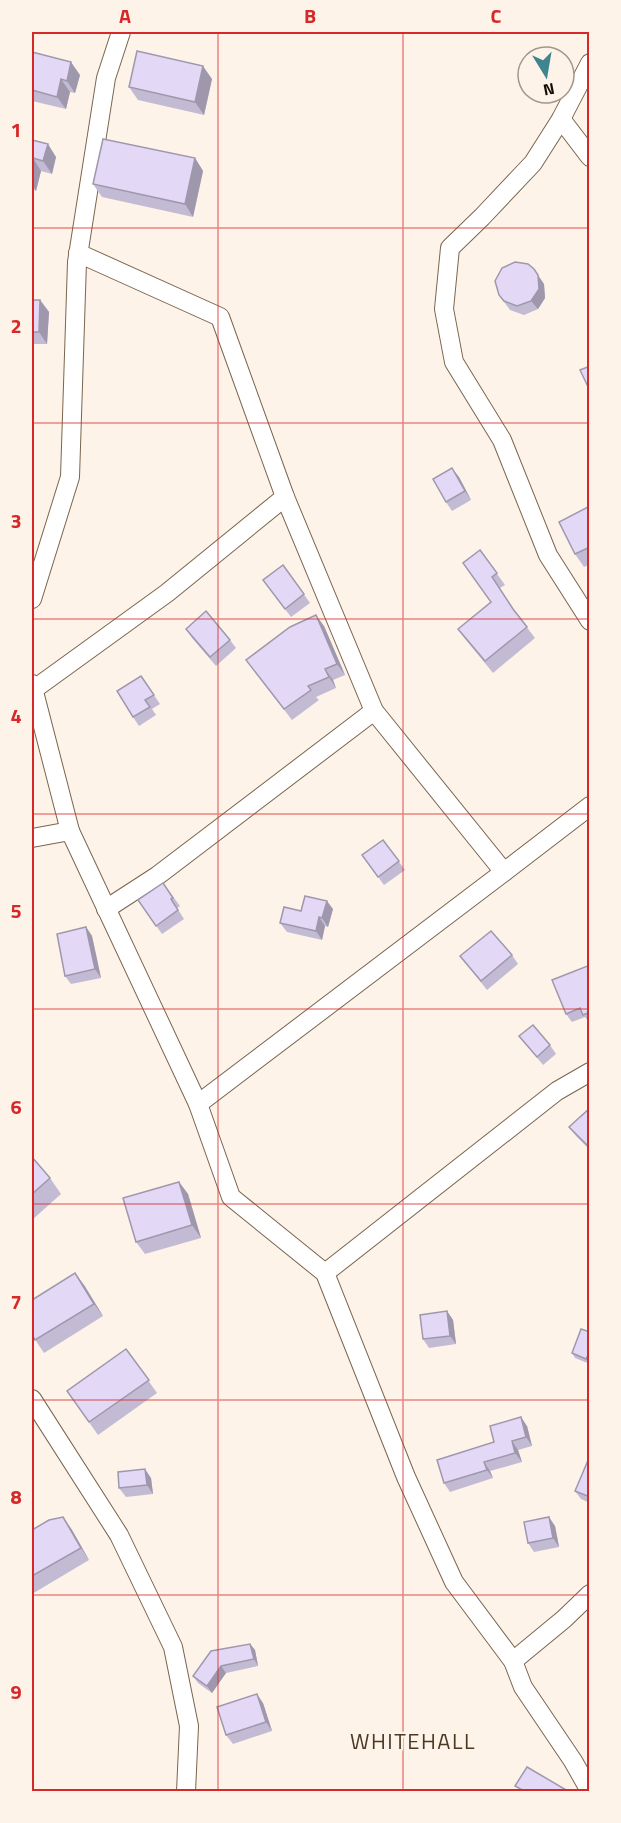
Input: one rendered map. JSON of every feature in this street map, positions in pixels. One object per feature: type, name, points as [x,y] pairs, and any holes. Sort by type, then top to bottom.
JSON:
[{"type":"street","points":[[32,599],[70,477],[78,252],[106,78],[121,32]]},
{"type":"street","points":[[590,63],[561,119],[532,163],[450,249],[444,309],[454,362],[502,440],[548,555],[590,621]]},
{"type":"street","points":[[561,119],[590,157]]},
{"type":"street","points":[[78,252],[220,317],[285,497],[374,711],[504,872]]},
{"type":"street","points":[[285,497],[167,593],[32,687],[70,831],[198,1104],[231,1197],[325,1273],[406,1477],[454,1582],[513,1661],[523,1687],[573,1761],[590,1791]]},
{"type":"street","points":[[106,909],[157,876],[374,711]]},
{"type":"street","points":[[198,1104],[590,806]]},
{"type":"street","points":[[32,838],[70,831]]},
{"type":"street","points":[[325,1273],[557,1091],[590,1072]]},
{"type":"street","points":[[32,1399],[119,1535],[173,1647],[189,1726],[186,1791]]},
{"type":"street","points":[[513,1661],[590,1594]]},
{"type":"building","points":[[137,51],[203,66],[195,102],[129,87]]},
{"type":"building","points":[[32,52],[71,62],[67,81],[61,79],[57,97],[32,90]]},
{"type":"building","points":[[103,139],[195,158],[185,204],[93,184]]},
{"type":"building","points":[[32,140],[48,144],[43,161],[33,158],[32,162]]},
{"type":"building","points":[[515,262],[528,264],[534,269],[538,275],[539,289],[531,301],[517,306],[504,301],[499,295],[495,281],[502,268]]},
{"type":"building","points":[[32,300],[40,300],[39,332],[32,332]]},
{"type":"building","points":[[590,366],[590,391],[580,370]]},
{"type":"building","points":[[452,468],[465,491],[446,502],[433,479]]},
{"type":"building","points":[[590,506],[590,547],[575,554],[559,522]]},
{"type":"building","points":[[480,550],[497,573],[492,577],[527,627],[485,661],[458,629],[491,602],[463,563]]},
{"type":"building","points":[[283,565],[304,594],[285,609],[263,580]]},
{"type":"building","points":[[206,611],[230,640],[210,657],[186,629]]},
{"type":"building","points":[[316,615],[337,664],[325,669],[329,677],[308,686],[311,690],[284,709],[246,660],[290,627]]},
{"type":"building","points":[[141,676],[154,695],[145,700],[150,707],[133,717],[117,691]]},
{"type":"building","points":[[383,840],[399,861],[378,877],[362,855]]},
{"type":"building","points":[[163,883],[178,910],[156,926],[138,900]]},
{"type":"building","points":[[305,896],[327,901],[322,918],[319,917],[316,931],[280,923],[284,907],[301,911]]},
{"type":"building","points":[[86,927],[95,969],[65,976],[57,934]]},
{"type":"building","points":[[491,931],[512,955],[481,981],[460,956]]},
{"type":"building","points":[[590,965],[590,1012],[583,1015],[580,1008],[566,1014],[552,980]]},
{"type":"building","points":[[533,1025],[550,1045],[537,1057],[519,1036]]},
{"type":"building","points":[[590,1108],[590,1148],[569,1127]]},
{"type":"building","points":[[32,1157],[50,1178],[32,1194]]},
{"type":"building","points":[[179,1182],[192,1225],[136,1242],[123,1198]]},
{"type":"building","points":[[75,1273],[94,1304],[35,1340],[32,1335],[32,1300]]},
{"type":"building","points":[[447,1311],[450,1336],[423,1339],[420,1315]]},
{"type":"building","points":[[581,1329],[590,1332],[590,1351],[586,1359],[572,1353]]},
{"type":"building","points":[[126,1349],[149,1380],[89,1422],[67,1391]]},
{"type":"building","points":[[521,1417],[526,1437],[512,1441],[515,1453],[484,1462],[487,1470],[444,1483],[437,1460],[494,1442],[490,1426]]},
{"type":"building","points":[[590,1458],[590,1497],[575,1491]]},
{"type":"building","points":[[145,1469],[147,1485],[119,1488],[118,1472]]},
{"type":"building","points":[[63,1517],[81,1548],[32,1576],[32,1530],[49,1520]]},
{"type":"building","points":[[549,1517],[553,1538],[528,1543],[524,1522]]},
{"type":"building","points":[[250,1644],[254,1659],[221,1666],[207,1686],[193,1676],[211,1651]]},
{"type":"building","points":[[257,1694],[266,1722],[226,1735],[217,1707]]},
{"type":"building","points":[[527,1767],[568,1791],[524,1791],[515,1786]]},
{"type":"district","name":"WHITEHALL","points":[[413,1741]]}]
